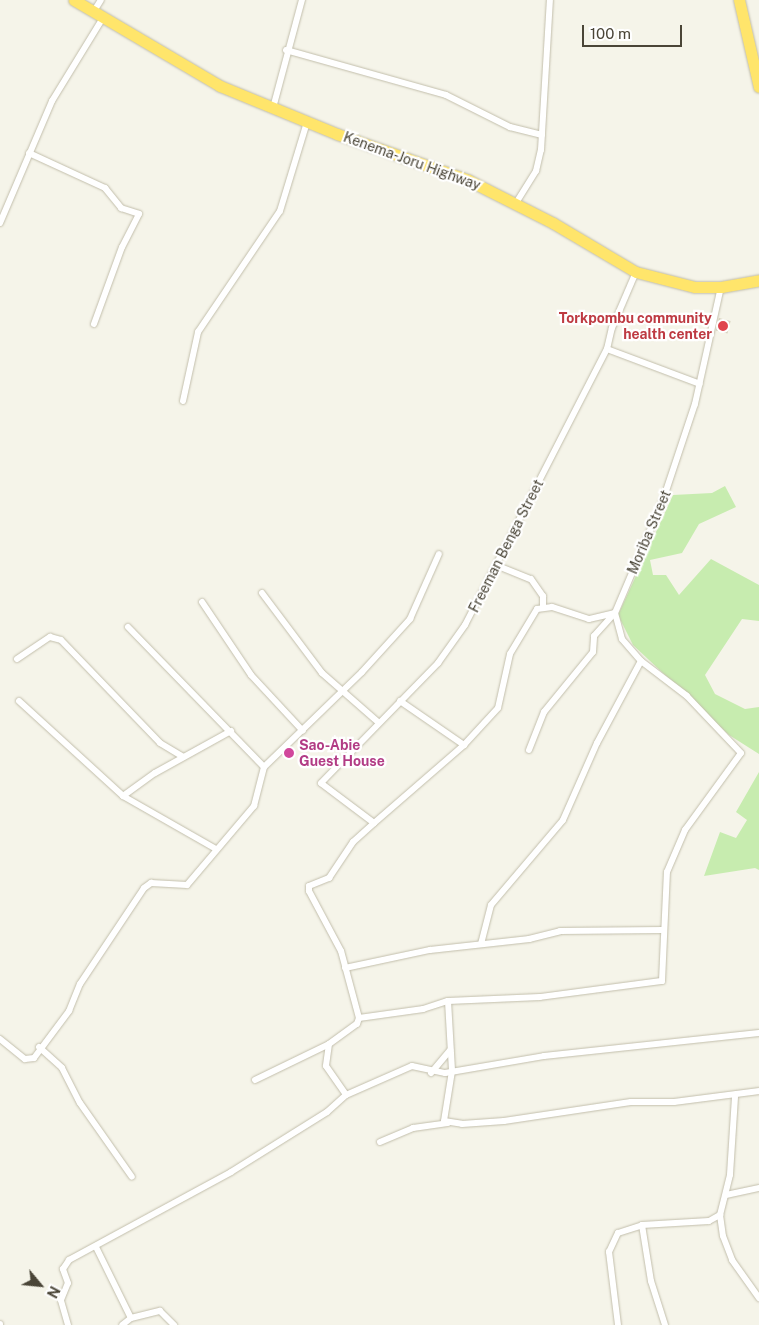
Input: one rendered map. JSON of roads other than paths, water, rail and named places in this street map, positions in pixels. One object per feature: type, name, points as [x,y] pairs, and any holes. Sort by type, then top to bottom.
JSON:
[{"type":"highway","name":"Kenema-Joru Highway","points":[[74,0],[220,86],[307,122],[447,171],[516,203],[636,272],[678,285],[720,287],[759,280]]},
{"type":"highway","points":[[739,0],[759,87]]},
{"type":"street","points":[[0,223],[52,101],[99,14],[101,0]]},
{"type":"street","points":[[273,108],[286,50],[302,0]]},
{"type":"street","points":[[516,203],[536,171],[542,135],[550,0]]},
{"type":"street","points":[[286,50],[446,95],[510,127],[542,135]]},
{"type":"street","points":[[183,401],[198,332],[280,211],[307,122]]},
{"type":"street","points":[[29,153],[105,188],[121,208],[139,214],[122,247],[94,324]]},
{"type":"street","name":"Freeman Benga Street","points":[[374,823],[321,782],[356,751],[378,722],[455,642],[498,566],[607,349],[612,328],[636,272]]},
{"type":"street","name":"Moriba Street","points":[[529,750],[544,712],[593,652],[594,636],[615,613],[675,470],[700,384],[720,287]]},
{"type":"street","points":[[607,349],[700,384]]},
{"type":"street","points":[[0,1039],[25,1059],[34,1058],[39,1048],[69,1012],[80,984],[144,888],[151,883],[187,885],[254,806],[264,767],[341,692],[414,612],[439,554]]},
{"type":"street","points":[[255,1080],[329,1044],[357,1024],[359,1018],[345,968],[325,918],[310,895],[309,886],[329,878],[353,842],[464,745],[498,708],[510,654],[543,606],[543,596],[531,579],[498,566]]},
{"type":"street","points":[[262,593],[311,660],[341,692],[360,704],[378,722]]},
{"type":"street","points":[[202,602],[251,675],[302,731]]},
{"type":"street","points":[[359,1018],[423,1009],[448,1001],[540,997],[662,981],[663,930],[669,894],[667,872],[685,830],[741,753],[687,696],[642,661],[622,639],[615,613],[589,619],[543,606]]},
{"type":"street","points":[[128,627],[264,767]]},
{"type":"street","points":[[17,659],[50,637],[61,640],[160,743],[183,757]]},
{"type":"street","points":[[481,944],[491,905],[563,820],[596,743],[642,661]]},
{"type":"street","points":[[19,701],[123,796],[216,849]]},
{"type":"street","points":[[400,701],[464,745]]},
{"type":"street","points":[[123,796],[183,757],[231,731]]},
{"type":"street","points":[[345,968],[430,950],[560,931],[663,930]]},
{"type":"street","points":[[448,1001],[452,1071],[444,1121],[457,1123]]},
{"type":"street","points":[[68,1325],[61,1300],[68,1283],[64,1264],[231,1172],[327,1112],[346,1096],[412,1066],[431,1073],[544,1056],[759,1033]]},
{"type":"street","points":[[329,1044],[326,1066],[346,1096]]},
{"type":"street","points":[[39,1048],[62,1068],[80,1103],[132,1177]]},
{"type":"street","points":[[431,1073],[450,1050]]},
{"type":"street","points":[[380,1142],[413,1128],[457,1123],[504,1121],[631,1102],[735,1097],[759,1091]]},
{"type":"street","points":[[735,1097],[726,1194],[720,1215],[732,1260],[759,1298]]},
{"type":"street","points":[[726,1194],[759,1188]]},
{"type":"street","points":[[618,1325],[609,1252],[618,1233],[642,1225],[693,1224],[720,1215]]},
{"type":"street","points":[[642,1225],[651,1281],[665,1325]]},
{"type":"street","points":[[96,1247],[131,1318]]},
{"type":"street","points":[[122,1325],[131,1318],[160,1311],[174,1325]]},
{"type":"place","name":"Torkpombu community health center","points":[[723,326]]},
{"type":"place","name":"Sao-Abie Guest House","points":[[289,753]]}]
